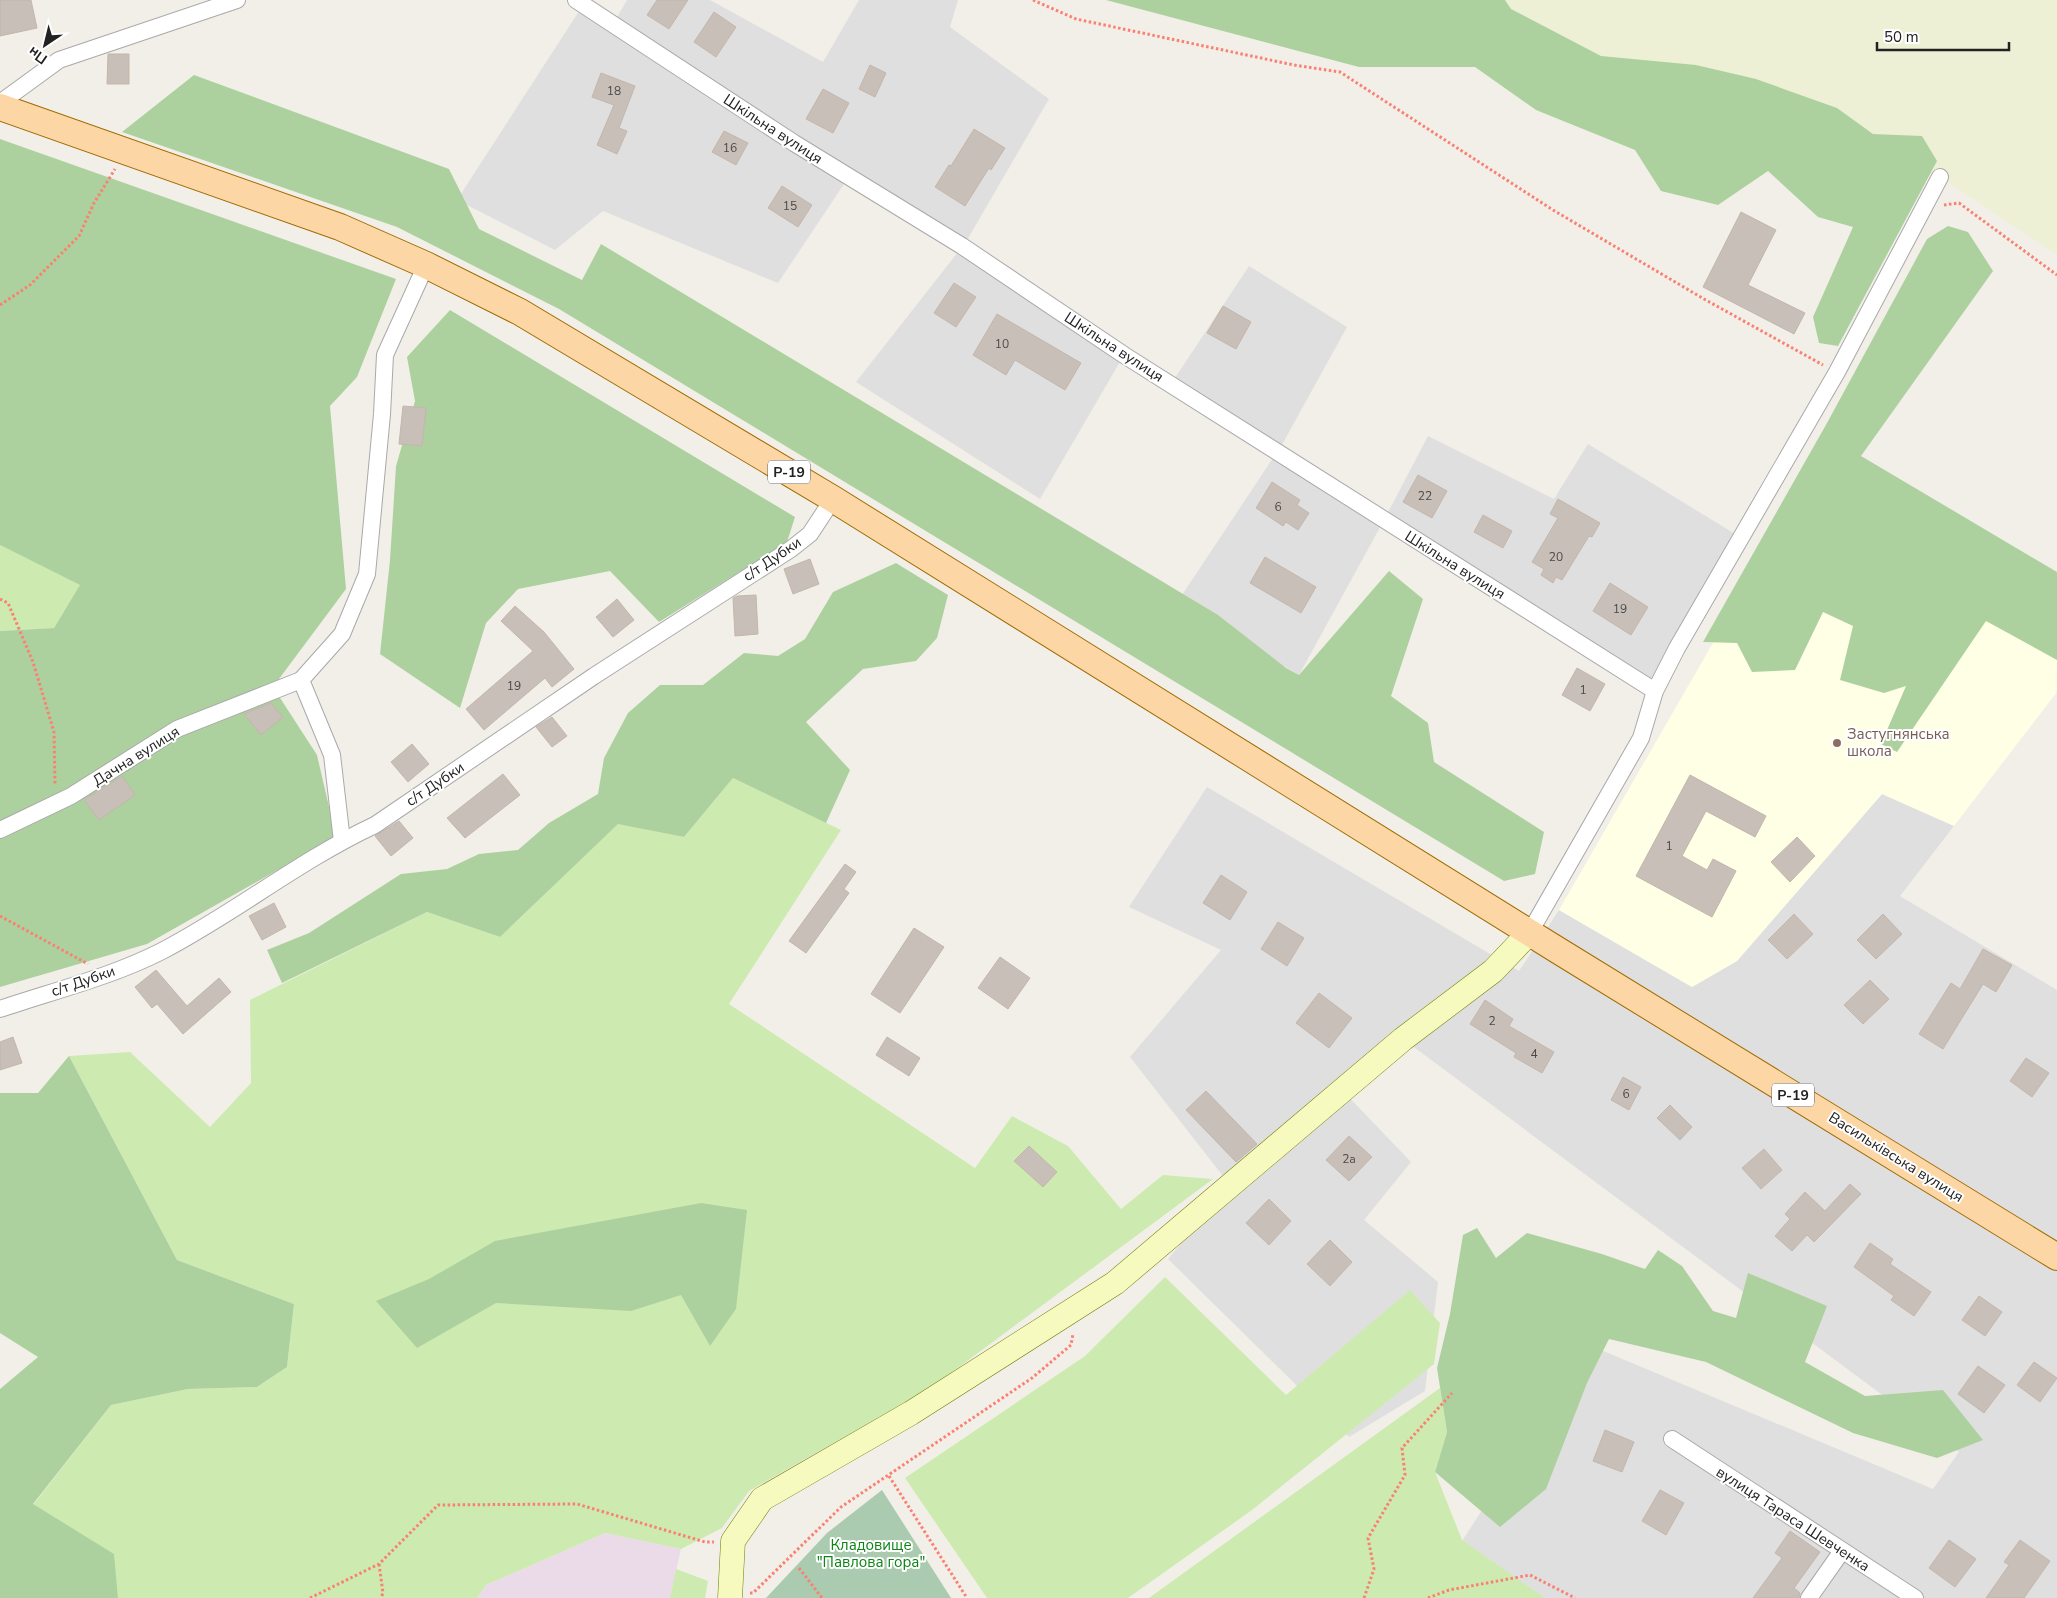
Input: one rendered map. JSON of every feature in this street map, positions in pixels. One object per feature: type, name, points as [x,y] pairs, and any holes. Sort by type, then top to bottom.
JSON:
[{"type":"main road","name":"Р-19","points":[[0,107],[340,227],[426,264],[528,317],[834,499],[1530,932]]},
{"type":"main road","name":"Васильківська вулиця","points":[[1530,932],[2057,1257]]},
{"type":"street","points":[[0,103],[59,60],[237,0]]},
{"type":"street","name":"Шкільна вулиця","points":[[576,0],[825,163],[962,246],[1132,360],[1655,691]]},
{"type":"street","points":[[731,1596],[733,1541],[762,1500],[911,1413],[1115,1283],[1403,1039],[1493,971],[1530,932],[1641,738],[1655,691],[1735,545],[1836,372],[1940,177]]},
{"type":"street","points":[[342,841],[332,755],[302,680],[342,634],[367,574],[382,414],[385,355],[426,264]]},
{"type":"street","name":"с/т Дубки","points":[[0,1009],[106,974],[160,952],[342,841],[375,825],[594,676],[791,549],[810,534],[834,499]]},
{"type":"street","name":"Дачна вулиця","points":[[0,830],[71,796],[176,729],[302,680]]},
{"type":"street","name":"вулиця Тараса Шевченка","points":[[1672,1439],[1915,1598]]},
{"type":"street","points":[[1809,1598],[1842,1550]]},
{"type":"path","points":[[1032,0],[1076,19],[1294,65],[1340,72],[1553,210],[1704,299],[1836,372]]},
{"type":"path","points":[[0,305],[30,285],[79,236],[94,203],[125,151]]},
{"type":"path","points":[[1924,207],[1959,203],[2057,275]]},
{"type":"path","points":[[0,599],[8,603],[29,654],[54,732],[56,804]]},
{"type":"path","points":[[0,916],[106,974]]},
{"type":"path","points":[[731,1596],[753,1593],[841,1507],[1032,1378],[1071,1345],[1078,1306]]},
{"type":"path","points":[[1364,1598],[1374,1569],[1368,1538],[1405,1475],[1402,1448],[1452,1393]]},
{"type":"path","points":[[889,1476],[968,1598]]},
{"type":"path","points":[[310,1598],[379,1564],[438,1505],[577,1504],[706,1542],[733,1541]]},
{"type":"path","points":[[379,1564],[383,1592],[381,1598]]},
{"type":"path","points":[[799,1568],[822,1598]]},
{"type":"path","points":[[1428,1598],[1449,1590],[1530,1575],[1575,1598]]},
{"type":"shaded area","points":[[627,0],[710,0],[823,62],[859,0],[958,0],[950,27],[1049,99],[963,247],[1124,355],[1040,499],[856,382],[962,247],[848,178],[778,283],[603,211],[555,250],[457,200],[583,5],[609,31]]},
{"type":"shaded area","points":[[1267,0],[2057,0],[2057,255],[1940,177],[1763,113]]},
{"type":"shaded area","points":[[1249,266],[1347,327],[1278,452],[1384,520],[1299,675],[1176,604],[1277,452],[1171,384]]},
{"type":"shaded area","points":[[1428,436],[1554,499],[1588,444],[1740,537],[1655,691],[1384,520]]},
{"type":"shaded area","name":"Застугнянська школа","points":[[1819,459],[2057,599],[2057,692],[1954,826],[1882,794],[1737,961],[1692,987],[1559,910]]},
{"type":"shaded area","points":[[1207,787],[1519,971],[1559,910],[1692,987],[1737,961],[1882,794],[1954,826],[1900,896],[2057,990],[2057,1598],[1545,1598],[1462,1541],[1589,1345],[1933,1489],[1959,1452],[1403,1039],[1342,1090],[1411,1162],[1364,1220],[1438,1282],[1425,1391],[1349,1437],[1168,1259],[1230,1185],[1130,1057],[1221,950],[1129,907]]},
{"type":"shaded area","points":[[605,1533],[681,1549],[670,1598],[477,1598],[486,1585]]},
{"type":"green space","points":[[1106,0],[1505,0],[1511,9],[1601,56],[1696,65],[1756,79],[1837,108],[1873,134],[1922,136],[1937,161],[1838,346],[1819,343],[1813,317],[1853,227],[1818,217],[1768,171],[1718,205],[1661,191],[1635,150],[1536,110],[1475,67],[1359,67]]},
{"type":"green space","points":[[194,75],[449,169],[479,229],[582,280],[601,244],[1218,615],[1286,668],[1299,675],[1389,571],[1423,599],[1391,696],[1428,723],[1434,762],[1544,832],[1535,874],[1504,881],[559,309],[397,227],[122,132]]},
{"type":"green space","points":[[0,139],[396,279],[357,377],[330,406],[346,589],[273,687],[317,755],[336,837],[147,944],[0,987],[0,631],[54,628],[80,585],[0,545]]},
{"type":"green space","points":[[1948,226],[1968,232],[1993,271],[1861,456],[2057,572],[2057,660],[1986,621],[1897,752],[1881,744],[1906,686],[1884,693],[1840,680],[1853,626],[1823,612],[1795,670],[1752,672],[1737,643],[1703,642],[1827,423],[1927,239]]},
{"type":"green space","points":[[450,310],[795,517],[787,542],[659,622],[610,571],[518,589],[486,623],[460,708],[380,654],[390,560],[396,466],[415,401],[407,357]]},
{"type":"green space","points":[[0,545],[81,585],[54,628],[0,631]]},
{"type":"green space","points":[[896,563],[948,595],[937,638],[916,661],[863,669],[806,722],[850,770],[826,823],[733,778],[684,837],[618,824],[500,937],[427,912],[282,983],[267,950],[309,933],[401,874],[447,869],[479,854],[518,850],[549,823],[598,794],[604,758],[628,713],[660,685],[703,685],[744,653],[778,656],[805,639],[833,592]]},
{"type":"green space","points":[[733,778],[841,830],[729,1004],[975,1168],[1012,1116],[1068,1146],[1121,1209],[1163,1175],[1213,1179],[932,1387],[749,1491],[722,1528],[681,1549],[605,1533],[486,1585],[477,1598],[118,1598],[113,1554],[33,1505],[111,1405],[188,1389],[257,1387],[287,1367],[294,1304],[177,1260],[69,1056],[130,1052],[210,1127],[251,1083],[250,1000],[427,912],[500,937],[618,823],[684,837]]},
{"type":"green space","points":[[69,1056],[177,1260],[294,1304],[287,1367],[257,1387],[188,1389],[111,1405],[33,1504],[114,1554],[118,1598],[0,1598],[0,1389],[38,1357],[0,1333],[0,1093],[38,1093]]},
{"type":"green space","points":[[701,1203],[747,1210],[736,1309],[710,1346],[681,1295],[631,1311],[496,1303],[417,1348],[376,1301],[429,1279],[495,1241]]},
{"type":"green space","points":[[1477,1228],[1496,1258],[1527,1233],[1602,1254],[1645,1269],[1658,1250],[1682,1266],[1713,1311],[1736,1318],[1748,1273],[1827,1306],[1805,1362],[1865,1396],[1943,1390],[1983,1440],[1937,1458],[1853,1433],[1706,1362],[1609,1339],[1587,1383],[1546,1489],[1500,1527],[1435,1472],[1447,1432],[1437,1368],[1450,1314],[1463,1235]]},
{"type":"green space","points":[[1165,1277],[1286,1395],[1410,1290],[1440,1323],[1434,1364],[1252,1510],[1128,1598],[987,1598],[905,1478],[1085,1356]]},
{"type":"green space","points":[[1440,1388],[1447,1432],[1435,1472],[1462,1540],[1545,1598],[1149,1598]]},
{"type":"green space","name":"Кладовище \"Павлова гора\"","points":[[882,1490],[951,1598],[766,1598],[827,1533]]},
{"type":"green space","points":[[676,1569],[708,1581],[705,1598],[670,1598]]},
{"type":"building","points":[[0,0],[31,0],[37,28],[0,36]]},
{"type":"building","points":[[657,0],[688,0],[669,29],[647,15]]},
{"type":"building","points":[[714,12],[736,27],[716,57],[694,42]]},
{"type":"building","points":[[108,54],[129,54],[129,84],[107,84]]},
{"type":"building","points":[[870,65],[886,73],[875,97],[859,89]]},
{"type":"building","points":[[601,73],[635,86],[619,128],[627,131],[617,154],[597,145],[614,105],[592,97]]},
{"type":"building","points":[[823,89],[849,103],[833,133],[806,119]]},
{"type":"building","points":[[974,129],[1005,148],[991,170],[989,168],[965,206],[935,187],[949,165],[951,166]]},
{"type":"building","points":[[724,131],[748,143],[736,165],[712,152]]},
{"type":"building","points":[[782,186],[812,205],[798,227],[768,208]]},
{"type":"building","points":[[1741,212],[1776,230],[1748,285],[1805,313],[1794,334],[1703,287]]},
{"type":"building","points":[[954,283],[976,297],[956,327],[934,313]]},
{"type":"building","points":[[1223,306],[1251,322],[1236,349],[1207,333]]},
{"type":"building","points":[[997,314],[1081,363],[1065,390],[1015,360],[1006,375],[973,355]]},
{"type":"building","points":[[403,406],[426,408],[422,446],[399,444]]},
{"type":"building","points":[[1418,475],[1447,491],[1432,518],[1403,502]]},
{"type":"building","points":[[1272,482],[1300,500],[1297,505],[1309,513],[1298,530],[1286,522],[1283,526],[1256,508]]},
{"type":"building","points":[[1558,499],[1600,523],[1592,537],[1589,536],[1562,580],[1556,577],[1553,583],[1541,575],[1544,569],[1532,562],[1558,518],[1550,514]]},
{"type":"building","points":[[1483,515],[1512,531],[1503,548],[1474,532]]},
{"type":"building","points":[[1265,557],[1316,587],[1301,613],[1250,583]]},
{"type":"building","points":[[810,559],[819,584],[793,594],[784,569]]},
{"type":"building","points":[[1610,583],[1648,607],[1631,635],[1593,611]]},
{"type":"building","points":[[756,595],[758,634],[735,636],[733,598]]},
{"type":"building","points":[[617,599],[634,620],[613,637],[596,617]]},
{"type":"building","points":[[515,606],[544,632],[574,669],[552,687],[545,678],[484,730],[466,709],[533,651],[501,621]]},
{"type":"building","points":[[1577,668],[1605,684],[1590,711],[1562,695]]},
{"type":"building","points":[[271,703],[283,717],[261,735],[244,714]]},
{"type":"building","points":[[552,717],[567,736],[552,747],[536,727]]},
{"type":"building","points":[[412,744],[429,764],[408,782],[391,762]]},
{"type":"building","points":[[503,774],[520,795],[465,838],[447,818]]},
{"type":"building","points":[[1690,775],[1766,816],[1755,837],[1706,811],[1682,856],[1707,870],[1713,859],[1736,871],[1712,917],[1636,876]]},
{"type":"building","points":[[122,776],[135,795],[99,820],[84,800]]},
{"type":"building","points":[[399,821],[413,838],[391,856],[375,836]]},
{"type":"building","points":[[1797,837],[1815,856],[1790,882],[1771,862]]},
{"type":"building","points":[[845,864],[856,872],[844,889],[849,893],[806,953],[789,941]]},
{"type":"building","points":[[1221,875],[1247,892],[1230,920],[1203,903]]},
{"type":"building","points":[[274,903],[286,927],[262,940],[249,916]]},
{"type":"building","points":[[1794,914],[1813,934],[1787,959],[1768,940]]},
{"type":"building","points":[[1883,914],[1902,934],[1876,959],[1857,940]]},
{"type":"building","points":[[1278,922],[1304,938],[1287,966],[1261,949]]},
{"type":"building","points":[[914,928],[944,947],[900,1013],[871,994]]},
{"type":"building","points":[[1983,949],[2012,965],[1996,992],[1983,984],[1943,1049],[1919,1034],[1951,983],[1960,989]]},
{"type":"building","points":[[1000,957],[1030,978],[1008,1009],[978,988]]},
{"type":"building","points":[[156,970],[187,1006],[219,978],[231,992],[183,1034],[157,1004],[152,1008],[135,987]]},
{"type":"building","points":[[1870,980],[1889,999],[1863,1024],[1844,1005]]},
{"type":"building","points":[[1319,993],[1352,1018],[1329,1048],[1296,1023]]},
{"type":"building","points":[[1485,1000],[1513,1019],[1509,1026],[1554,1052],[1542,1073],[1514,1057],[1516,1053],[1470,1024]]},
{"type":"building","points":[[13,1037],[22,1063],[0,1070],[0,1042]]},
{"type":"building","points":[[887,1037],[920,1058],[909,1076],[876,1055]]},
{"type":"building","points":[[2026,1058],[2049,1073],[2032,1097],[2010,1081]]},
{"type":"building","points":[[1623,1077],[1641,1087],[1629,1110],[1611,1100]]},
{"type":"building","points":[[1206,1091],[1257,1144],[1236,1162],[1186,1110]]},
{"type":"building","points":[[1670,1105],[1692,1127],[1680,1140],[1657,1118]]},
{"type":"building","points":[[1349,1136],[1372,1157],[1349,1181],[1326,1160]]},
{"type":"building","points":[[1029,1146],[1057,1172],[1043,1187],[1014,1161]]},
{"type":"building","points":[[1764,1149],[1782,1170],[1761,1189],[1742,1168]]},
{"type":"building","points":[[1850,1184],[1861,1194],[1814,1242],[1807,1235],[1792,1251],[1775,1236],[1790,1219],[1785,1214],[1805,1192],[1825,1211]]},
{"type":"building","points":[[1269,1199],[1291,1221],[1269,1245],[1246,1223]]},
{"type":"building","points":[[1330,1240],[1352,1262],[1330,1286],[1307,1264]]},
{"type":"building","points":[[1870,1243],[1893,1259],[1890,1264],[1931,1292],[1914,1316],[1891,1300],[1894,1296],[1854,1267]]},
{"type":"building","points":[[1979,1296],[2002,1312],[1985,1336],[1962,1320]]},
{"type":"building","points":[[2034,1362],[2057,1378],[2040,1402],[2017,1385]]},
{"type":"building","points":[[1978,1366],[2005,1385],[1984,1413],[1958,1394]]},
{"type":"building","points":[[1605,1430],[1634,1442],[1622,1472],[1593,1461]]},
{"type":"building","points":[[1660,1490],[1684,1503],[1666,1535],[1642,1521]]},
{"type":"building","points":[[1790,1531],[1820,1552],[1794,1588],[1800,1593],[1799,1598],[1753,1598],[1782,1558],[1775,1553]]},
{"type":"building","points":[[1949,1540],[1976,1559],[1955,1587],[1929,1568]]},
{"type":"building","points":[[2020,1540],[2050,1561],[2024,1598],[1986,1598],[2009,1565],[2004,1562]]},
{"type":"place","name":"Застугнянська школа","points":[[1837,743]]}]
